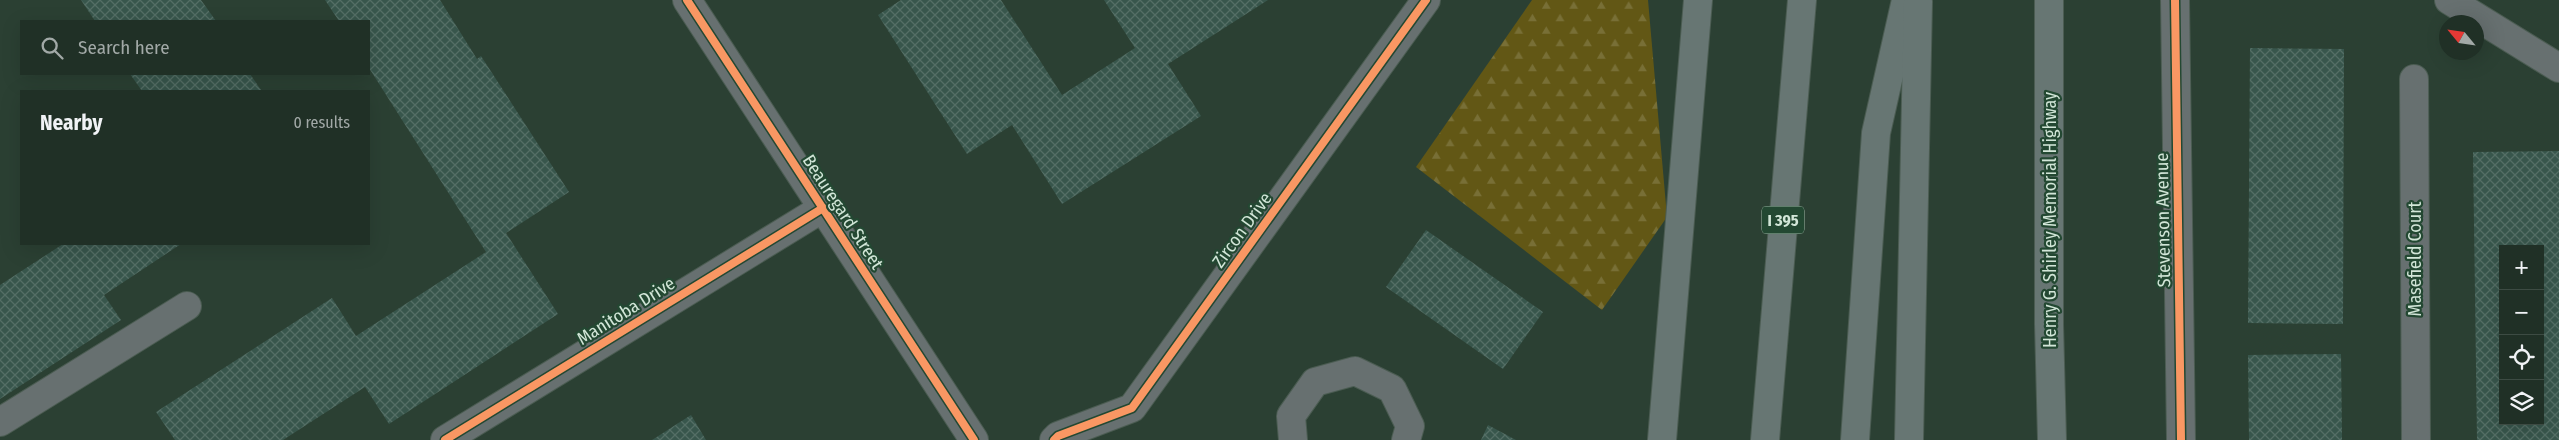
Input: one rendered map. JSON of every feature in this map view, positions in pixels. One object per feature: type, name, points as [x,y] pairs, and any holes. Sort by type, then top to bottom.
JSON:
[{"type":"highway","points":[[1662,440],[1698,0]]},
{"type":"highway","name":"I 395","points":[[1765,440],[1802,0]]},
{"type":"highway","points":[[1855,440],[1876,133],[1906,0]]},
{"type":"highway","points":[[1909,440],[1918,0]]},
{"type":"highway","name":"Henry G. Shirley Memorial Highway","points":[[2049,0],[2049,314],[2052,440]]},
{"type":"street","name":"Beauregard Street","points":[[687,0],[974,440]]},
{"type":"street","name":"Zircon Drive","points":[[1054,440],[1058,436],[1132,408],[1426,0]]},
{"type":"street","name":"Stevenson Avenue","points":[[2174,0],[2180,440]]},
{"type":"street","points":[[2449,0],[2559,68]]},
{"type":"street","name":"Masefield Court","points":[[2414,79],[2416,440]]},
{"type":"street","name":"Manitoba Drive","points":[[454,438],[822,208]]},
{"type":"street","points":[[0,422],[187,306]]},
{"type":"street","points":[[1293,440],[1291,416],[1315,382],[1355,371],[1392,389],[1410,426],[1406,440]]},
{"type":"green space","points":[[1532,0],[1648,0],[1667,217],[1602,310],[1416,167]]},
{"type":"building","points":[[81,0],[201,0],[215,20],[94,20]]},
{"type":"building","points":[[325,0],[440,0],[477,59],[481,56],[569,192],[506,233],[558,314],[389,424],[365,387],[283,440],[175,440],[156,412],[332,298],[356,336],[486,252],[370,70],[370,20],[338,20]]},
{"type":"building","points":[[901,0],[1001,0],[1062,95],[1135,48],[1104,0],[1268,0],[1168,64],[1201,116],[1062,204],[1012,125],[967,154],[878,15]]},
{"type":"building","points":[[2250,48],[2344,49],[2343,324],[2248,323]]},
{"type":"building","points":[[131,75],[251,75],[261,90],[141,90]]},
{"type":"building","points":[[2559,151],[2559,440],[2477,440],[2473,152]]},
{"type":"building","points":[[1426,230],[1543,312],[1503,369],[1386,287]]},
{"type":"building","points":[[61,245],[179,245],[104,295],[121,320],[0,399],[0,285]]},
{"type":"building","points":[[2341,354],[2342,440],[2249,440],[2248,355]]},
{"type":"building","points":[[691,415],[706,440],[652,440]]},
{"type":"building","points":[[1488,425],[1516,440],[1481,440]]},
{"type":"cycle path","points":[[687,0],[974,440]]},
{"type":"cycle path","points":[[1054,440],[1058,436],[1132,408],[1426,0]]},
{"type":"cycle path","points":[[2175,0],[2181,440]]},
{"type":"cycle path","points":[[445,440],[823,208]]}]
